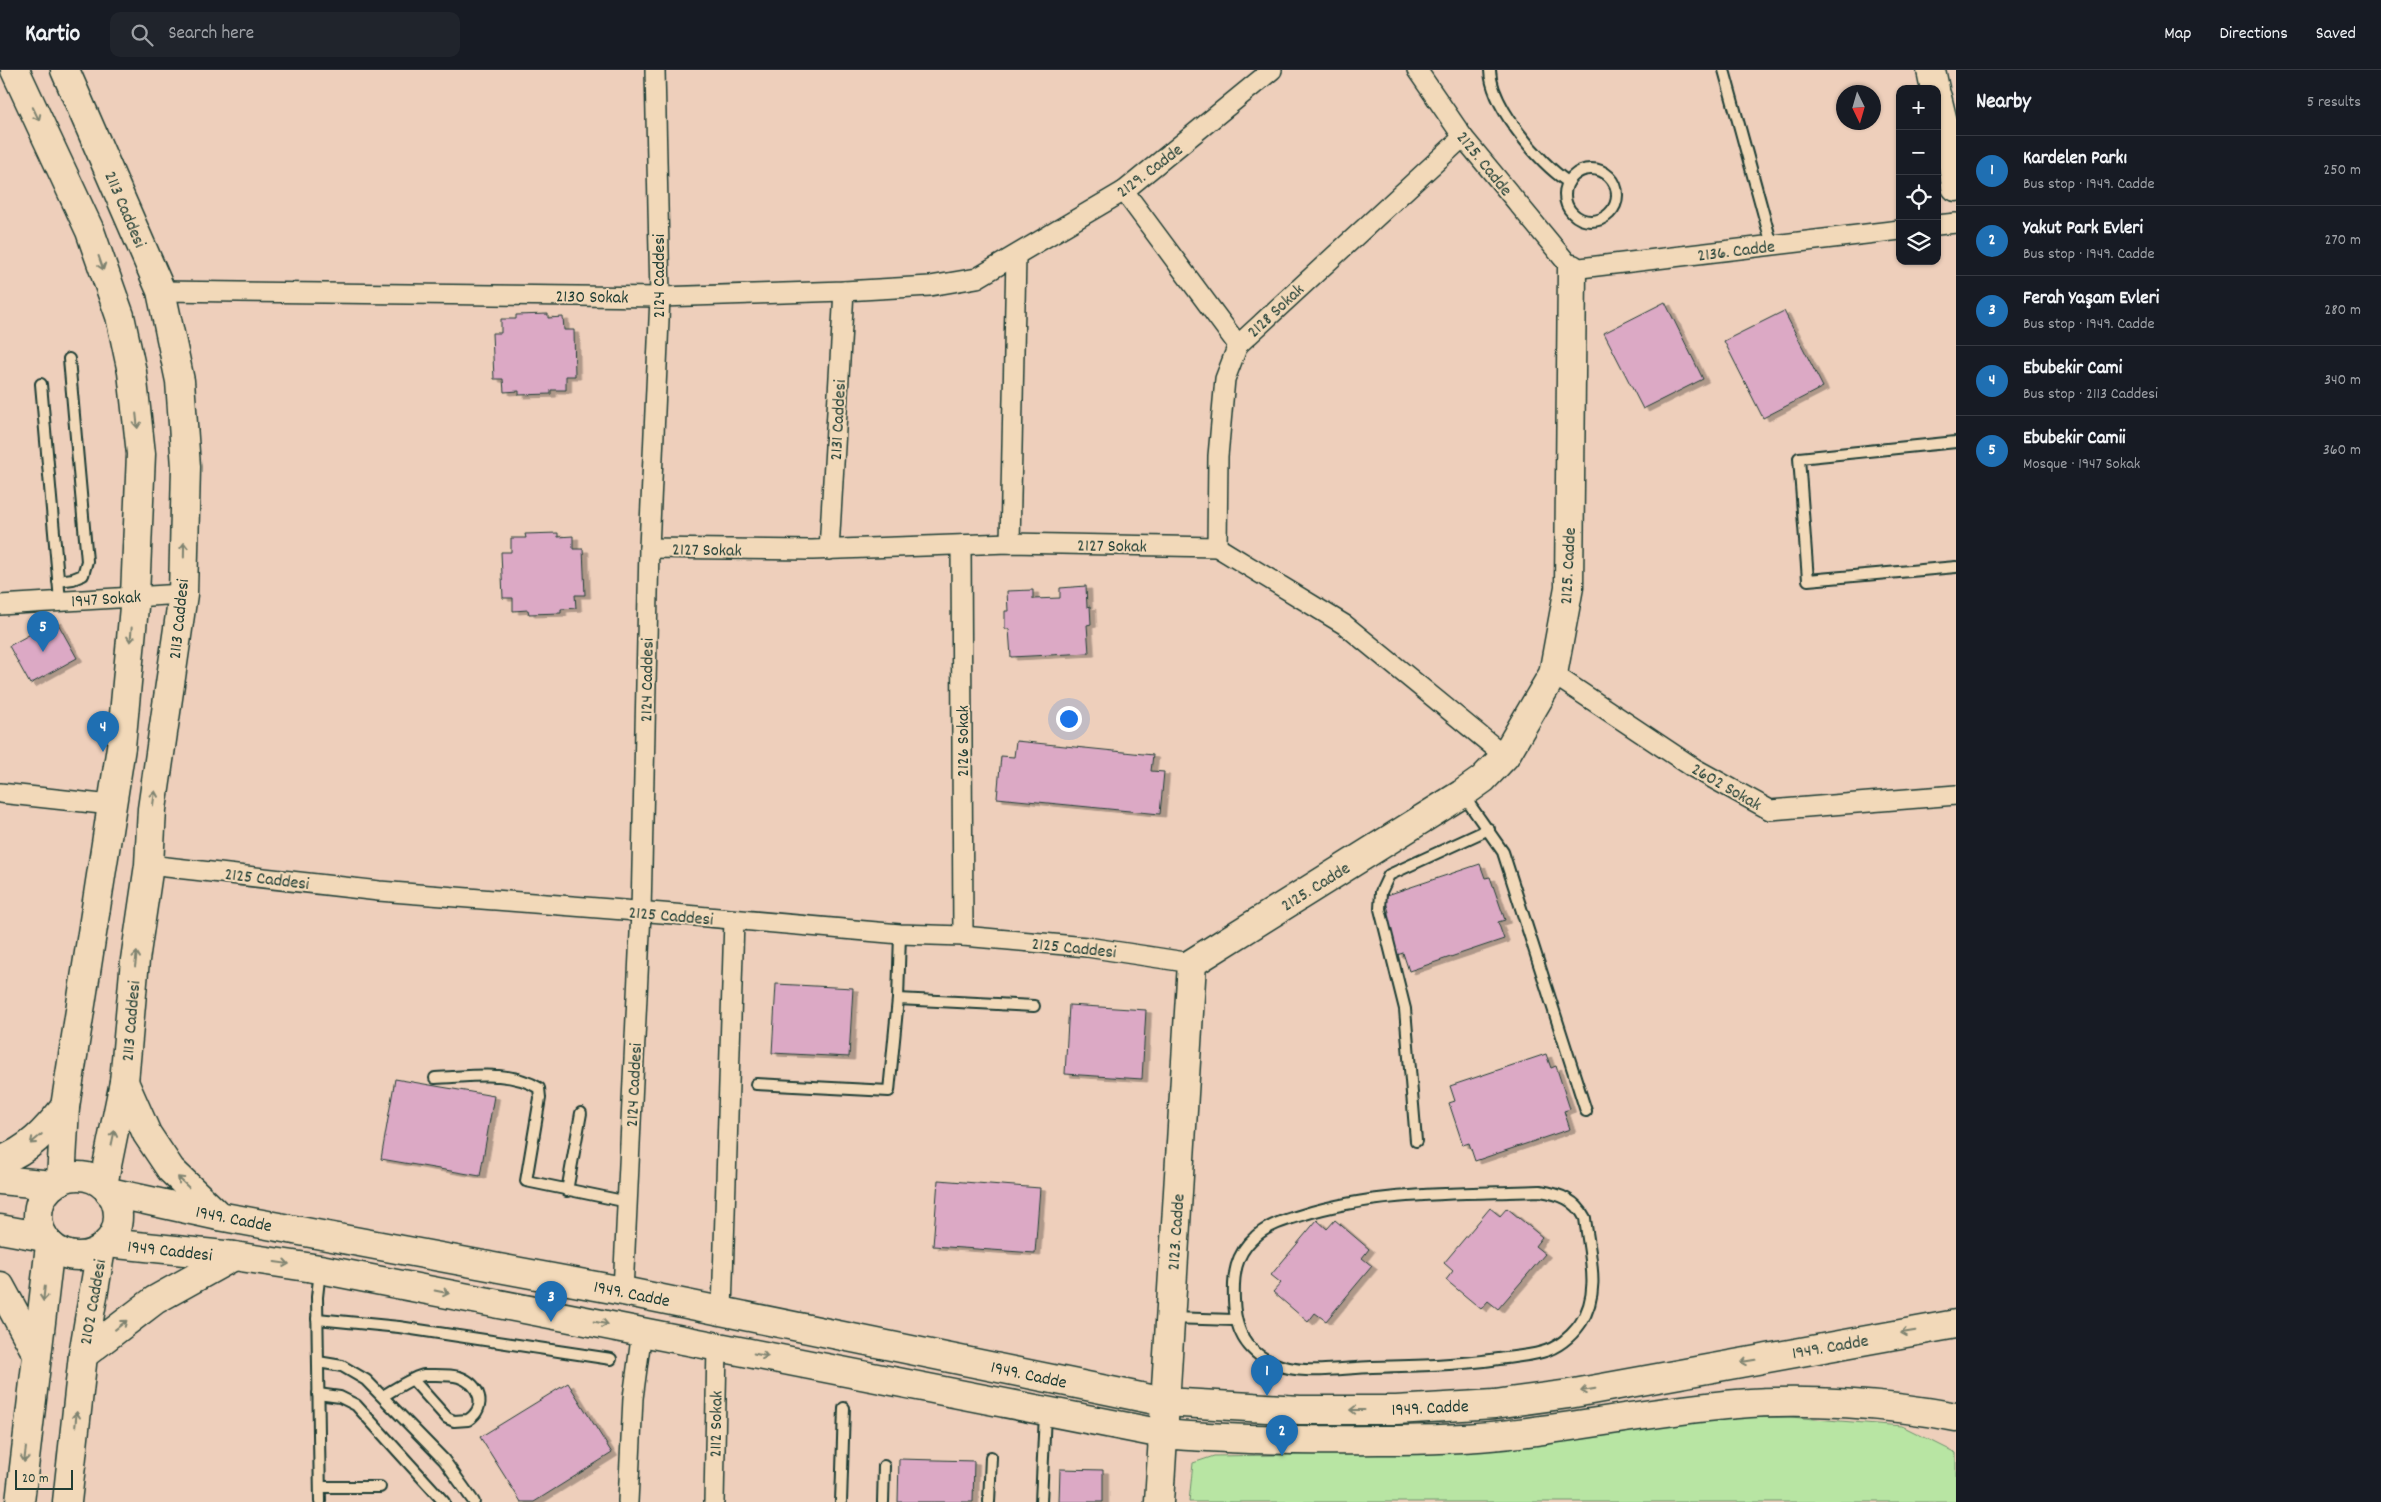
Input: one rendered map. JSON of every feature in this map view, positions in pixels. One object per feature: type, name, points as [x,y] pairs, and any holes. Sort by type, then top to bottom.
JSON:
[{"type":"street","points":[[16,70],[90,231],[120,316],[132,372],[141,454],[135,596],[121,747],[65,1107],[57,1183],[46,1192],[38,1210],[38,1219],[47,1241],[38,1354],[20,1502]]},
{"type":"street","name":"2113 Caddesi","points":[[64,70],[161,291],[180,382],[186,467],[183,594],[152,809],[149,865],[135,960],[124,1082],[106,1189]]},
{"type":"street","name":"2124 Caddesi","points":[[624,1291],[641,912],[650,548],[660,296],[655,70]]},
{"type":"street","name":"2129. Cadde","points":[[1016,256],[1124,191],[1272,70]]},
{"type":"street","name":"2125. Cadde","points":[[1192,963],[1462,794],[1483,778],[1505,756],[1553,674],[1569,588],[1572,269],[1463,137],[1417,70]]},
{"type":"street","points":[[1930,70],[1934,85]]},
{"type":"street","points":[[1941,114],[1952,159],[1956,187]]},
{"type":"street","name":"2128 Sokak","points":[[1217,547],[1218,456],[1225,379],[1238,345],[1463,137]]},
{"type":"street","points":[[1124,191],[1238,345]]},
{"type":"street","points":[[1941,225],[1956,223]]},
{"type":"street","name":"2136. Cadde","points":[[1572,269],[1896,230]]},
{"type":"street","points":[[1010,543],[1016,256]]},
{"type":"street","name":"2130 Sokak","points":[[161,291],[660,296],[844,291],[930,286],[978,278],[1016,256]]},
{"type":"street","name":"2131 Caddesi","points":[[829,550],[844,291]]},
{"type":"street","name":"2127 Sokak","points":[[650,548],[829,550],[1010,543],[1217,547]]},
{"type":"street","name":"2126 Sokak","points":[[961,545],[963,936]]},
{"type":"street","points":[[1217,547],[1346,625],[1505,756]]},
{"type":"street","name":"1947 Sokak","points":[[0,605],[183,594]]},
{"type":"street","name":"2602 Sokak","points":[[1553,674],[1694,768],[1770,810],[1956,795]]},
{"type":"street","points":[[0,793],[111,805]]},
{"type":"street","name":"2125 Caddesi","points":[[149,865],[379,891],[900,934],[963,936],[1087,947],[1192,963]]},
{"type":"street","points":[[722,1311],[734,920]]},
{"type":"street","name":"2123. Cadde","points":[[1159,1502],[1192,963]]},
{"type":"street","points":[[124,1082],[147,1134],[171,1170],[218,1216]]},
{"type":"street","points":[[0,1161],[19,1153],[42,1135],[65,1107]]},
{"type":"street","points":[[0,1180],[57,1183],[78,1177],[87,1178],[106,1189],[116,1206],[117,1222],[104,1246],[89,1254],[75,1256],[62,1253],[47,1241],[0,1229]]},
{"type":"street","name":"1949. Cadde","points":[[106,1189],[218,1216],[624,1291],[1165,1402],[1300,1410],[1396,1410],[1495,1404],[1569,1394],[1956,1324]]},
{"type":"street","name":"1949 Caddesi","points":[[104,1246],[234,1256]]},
{"type":"street","name":"2102 Caddesi","points":[[83,1355],[104,1246]]},
{"type":"street","points":[[67,1502],[83,1355],[155,1300],[234,1256]]},
{"type":"street","name":"1949. Cadde","points":[[234,1256],[320,1269],[1163,1434],[1239,1440],[1419,1440],[1518,1433],[1631,1416],[1748,1403],[1814,1402],[1932,1412],[1956,1417]]},
{"type":"street","points":[[0,1286],[38,1354]]},
{"type":"street","points":[[628,1502],[633,1398],[642,1331]]},
{"type":"street","name":"2112 Sokak","points":[[714,1502],[717,1346]]},
{"type":"lane","points":[[1490,70],[1496,94],[1513,124],[1542,162],[1553,173],[1568,182]]},
{"type":"lane","points":[[1724,70],[1772,245]]},
{"type":"lane","points":[[1586,169],[1598,170],[1609,175],[1616,185],[1618,196],[1614,208],[1606,217],[1596,221],[1584,221],[1573,215],[1566,205],[1564,194],[1568,182],[1576,174],[1586,169]]},
{"type":"lane","points":[[58,581],[73,580],[83,575],[87,561],[68,359]]},
{"type":"lane","points":[[40,384],[60,601]]},
{"type":"lane","points":[[1956,442],[1799,458],[1808,580],[1956,567]]},
{"type":"lane","points":[[1462,794],[1489,829],[1503,852],[1586,1111]]},
{"type":"lane","points":[[1416,1140],[1405,1009],[1380,909],[1381,892],[1389,875],[1489,829]]},
{"type":"lane","points":[[756,1084],[889,1091],[898,999],[900,934]]},
{"type":"lane","points":[[898,999],[1034,1006]]},
{"type":"lane","points":[[435,1078],[503,1075],[525,1080],[539,1088],[540,1098],[526,1181],[628,1202]]},
{"type":"lane","points":[[568,1191],[581,1113]]},
{"type":"lane","points":[[1540,1190],[1565,1197],[1580,1209],[1585,1218],[1593,1278],[1591,1301],[1582,1322],[1574,1332],[1560,1344],[1543,1352],[1460,1364],[1300,1369],[1273,1363],[1261,1357],[1244,1339],[1234,1320],[1233,1275],[1245,1248],[1253,1238],[1275,1224],[1319,1210],[1351,1202],[1404,1195],[1540,1190]]},
{"type":"lane","points":[[320,1269],[317,1319],[320,1502]]},
{"type":"lane","points":[[1170,1318],[1234,1320]]},
{"type":"lane","points":[[317,1319],[398,1327],[611,1359]]},
{"type":"lane","points":[[318,1362],[342,1366],[355,1372],[382,1396],[444,1460],[474,1502]]},
{"type":"lane","points":[[382,1396],[421,1375],[459,1377],[478,1390],[480,1395],[479,1407],[473,1417],[468,1420],[454,1421],[447,1418],[413,1380]]},
{"type":"lane","points":[[318,1394],[340,1397],[356,1405],[444,1502]]},
{"type":"lane","points":[[841,1502],[844,1408]]},
{"type":"lane","points":[[1042,1502],[1045,1412]]},
{"type":"lane","points":[[990,1502],[991,1458]]},
{"type":"lane","points":[[883,1502],[884,1466]]},
{"type":"lane","points":[[320,1486],[380,1487]]},
{"type":"green space","points":[[1790,1417],[1902,1426],[1956,1453],[1956,1502],[1189,1502],[1193,1463],[1214,1456],[1411,1453],[1702,1418]]},
{"type":"building","points":[[1665,302],[1703,379],[1643,409],[1604,333]]},
{"type":"building","points":[[1784,311],[1823,387],[1763,418],[1724,341]]},
{"type":"building","points":[[548,314],[548,318],[563,317],[564,330],[574,330],[575,376],[566,376],[566,390],[551,390],[551,394],[519,395],[519,391],[504,392],[503,379],[494,379],[492,333],[501,333],[501,319],[516,319],[516,315]]},
{"type":"building","points":[[558,533],[558,537],[573,536],[573,549],[583,549],[585,595],[575,595],[576,608],[561,609],[561,613],[529,614],[528,610],[513,611],[513,598],[503,598],[501,552],[511,552],[511,538],[526,538],[525,534]]},
{"type":"building","points":[[1086,586],[1087,607],[1090,606],[1091,624],[1087,625],[1089,653],[1011,657],[1009,629],[1005,629],[1005,611],[1008,611],[1007,591],[1033,590],[1033,599],[1060,598],[1060,588]]},
{"type":"building","points":[[56,620],[77,658],[30,684],[9,646]]},
{"type":"building","points":[[1016,741],[1153,755],[1151,771],[1164,772],[1160,814],[997,798],[1001,756],[1014,757]]},
{"type":"building","points":[[1480,864],[1485,878],[1490,877],[1505,920],[1498,922],[1504,939],[1409,971],[1403,953],[1397,955],[1383,913],[1389,912],[1384,896]]},
{"type":"building","points":[[776,984],[853,988],[849,1057],[772,1053]]},
{"type":"building","points":[[1069,1005],[1146,1010],[1142,1079],[1065,1074]]},
{"type":"building","points":[[1546,1054],[1551,1068],[1556,1066],[1570,1109],[1564,1111],[1570,1129],[1475,1161],[1469,1143],[1463,1145],[1449,1103],[1455,1101],[1450,1086]]},
{"type":"building","points":[[395,1079],[494,1096],[480,1176],[381,1159]]},
{"type":"building","points":[[938,1180],[1040,1188],[1035,1253],[933,1246]]},
{"type":"building","points":[[1490,1208],[1500,1216],[1507,1208],[1542,1237],[1535,1246],[1545,1254],[1498,1309],[1488,1301],[1481,1309],[1446,1280],[1453,1271],[1444,1263]]},
{"type":"building","points":[[1317,1220],[1327,1229],[1335,1220],[1369,1249],[1362,1258],[1372,1266],[1326,1321],[1315,1313],[1308,1322],[1273,1292],[1281,1283],[1271,1275]]},
{"type":"building","points":[[568,1383],[612,1453],[534,1502],[521,1502],[480,1437]]},
{"type":"building","points":[[899,1459],[974,1461],[973,1502],[898,1502]]},
{"type":"building","points":[[1060,1469],[1103,1470],[1103,1502],[1059,1502]]},
{"type":"place","name":"Ebubekir Camii","points":[[43,652]]},
{"type":"place","name":"Ebubekir Cami","points":[[103,752]]},
{"type":"place","name":"Ferah Yaşam Evleri","points":[[551,1322]]},
{"type":"place","name":"Kardelen Parkı","points":[[1267,1396]]},
{"type":"place","name":"Yakut Park Evleri","points":[[1282,1456]]}]
